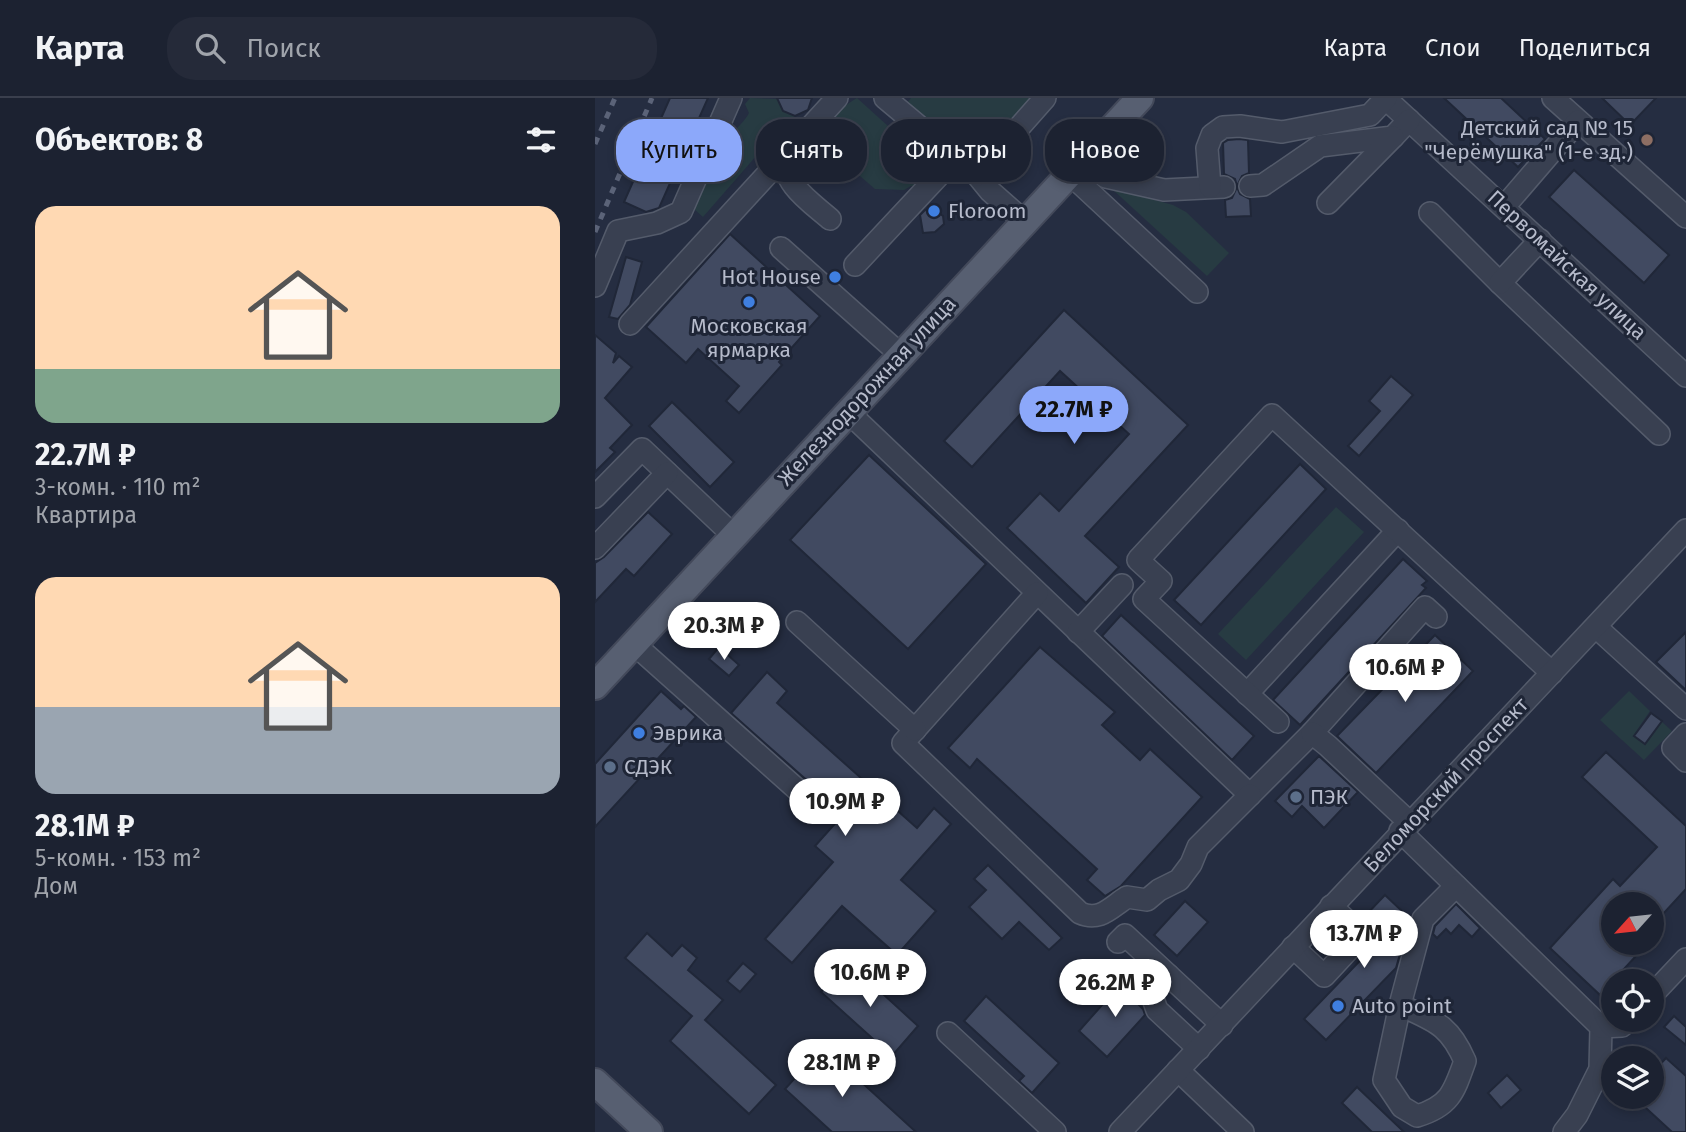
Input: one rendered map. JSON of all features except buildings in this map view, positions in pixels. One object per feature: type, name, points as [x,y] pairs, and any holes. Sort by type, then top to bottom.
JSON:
[{"type":"main road","name":"Железнодорожная улица","points":[[1121,119],[1140,98]]},
{"type":"main road","name":"Железнодорожная улица","points":[[598,678],[634,644],[1063,182]]},
{"type":"main road","points":[[597,1087],[649,1132]]},
{"type":"street","points":[[595,286],[618,231],[657,223],[681,212],[731,98]]},
{"type":"street","points":[[818,119],[837,98]]},
{"type":"street","points":[[885,98],[910,119]]},
{"type":"street","points":[[1026,119],[1045,98]]},
{"type":"street","points":[[1128,182],[1164,190],[1218,187],[1207,148],[1212,135],[1223,127],[1282,132],[1370,116],[1385,98]]},
{"type":"street","name":"Первомайская улица","points":[[1385,98],[1686,376]]},
{"type":"street","points":[[1553,98],[1686,217]]},
{"type":"street","points":[[1328,203],[1409,120]]},
{"type":"street","points":[[1504,208],[1578,121]]},
{"type":"street","points":[[1250,186],[1263,185],[1319,146],[1393,137]]},
{"type":"street","points":[[630,324],[760,182]]},
{"type":"street","points":[[792,182],[797,190],[830,219]]},
{"type":"street","points":[[855,265],[933,182]]},
{"type":"street","points":[[983,182],[1025,222]]},
{"type":"street","points":[[1090,182],[1197,292]]},
{"type":"street","points":[[1430,213],[1659,434]]},
{"type":"street","points":[[1500,283],[1540,240]]},
{"type":"street","points":[[781,248],[901,355]]},
{"type":"street","points":[[848,412],[1250,795]]},
{"type":"street","points":[[1278,722],[1144,599],[1161,581],[1138,560],[1272,415],[1552,673]]},
{"type":"street","points":[[595,496],[642,449],[734,536]]},
{"type":"street","points":[[595,548],[667,473]]},
{"type":"street","points":[[1247,694],[1398,530]]},
{"type":"street","name":"Беломорский проспект","points":[[1120,1132],[1686,530]]},
{"type":"street","points":[[1079,632],[1122,585]]},
{"type":"street","points":[[1038,593],[903,743],[1080,913],[1090,917],[1098,917],[1128,897],[1147,900],[1159,890],[1179,880],[1191,864],[1198,847],[1312,733],[1425,607],[1436,617]]},
{"type":"street","points":[[797,622],[915,730]]},
{"type":"street","points":[[1596,627],[1686,709]]},
{"type":"street","points":[[634,644],[819,810]]},
{"type":"street","points":[[1312,733],[1328,746],[1456,886],[1601,1027],[1600,1069],[1577,1115],[1564,1132]]},
{"type":"street","points":[[1686,734],[1673,748],[1686,761]]},
{"type":"street","points":[[1400,1004],[1443,1025],[1459,1046],[1465,1061],[1455,1090],[1444,1104],[1417,1116],[1402,1107],[1384,1080],[1400,1004],[1423,919],[1456,886]]},
{"type":"street","points":[[1293,947],[1324,976],[1362,935],[1331,906]]},
{"type":"street","points":[[1118,942],[1125,935],[1221,1025]]},
{"type":"street","points":[[1664,982],[1686,959]]},
{"type":"street","points":[[1168,975],[1151,993],[1157,1010],[1199,1049]]},
{"type":"street","points":[[948,1033],[1055,1132]]},
{"type":"street","points":[[1178,1070],[1243,1132]]},
{"type":"shaded area","points":[[750,98],[777,99],[783,111],[795,116],[795,119],[756,119],[756,156],[742,172],[742,123],[749,113],[745,104]]},
{"type":"shaded area","points":[[857,98],[881,120],[881,182],[922,182],[916,187],[911,186],[904,190],[875,189],[867,182],[867,119],[831,119]]},
{"type":"shaded area","points":[[911,98],[1032,98],[1014,119],[926,119],[907,103]]},
{"type":"shaded area","points":[[702,182],[734,182],[703,217],[694,209]]},
{"type":"shaded area","points":[[1111,188],[1173,205],[1186,212],[1229,253],[1207,276]]},
{"type":"shaded area","points":[[1336,507],[1364,532],[1246,660],[1218,634]]},
{"type":"shaded area","points":[[1629,691],[1650,711],[1633,736],[1645,745],[1662,722],[1672,731],[1644,760],[1600,720]]},
{"type":"railway","points":[[595,144],[615,98]]},
{"type":"railway","points":[[595,232],[652,98]]},
{"type":"place","name":"Детский сад № 15 \"Черёмушка\" (1-е зд.)","points":[[1647,140]]},
{"type":"place","name":"Floroom","points":[[934,211]]},
{"type":"place","name":"Hot House","points":[[835,277]]},
{"type":"place","name":"Московская ярмарка","points":[[749,302]]},
{"type":"place","name":"Эврика","points":[[639,733]]},
{"type":"place","name":"СДЭК","points":[[610,767]]},
{"type":"place","name":"ПЭК","points":[[1296,797]]},
{"type":"place","name":"Auto point","points":[[1338,1006]]}]
